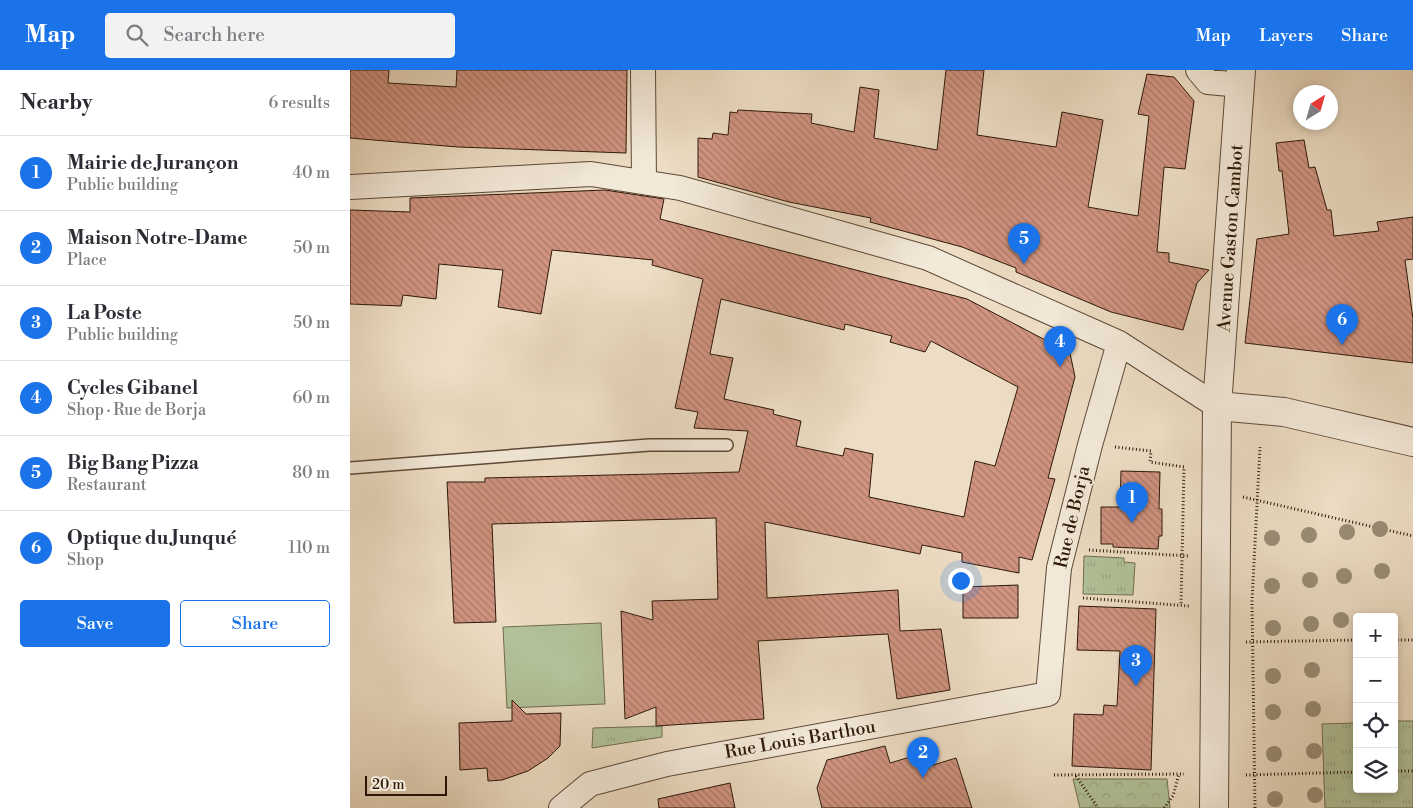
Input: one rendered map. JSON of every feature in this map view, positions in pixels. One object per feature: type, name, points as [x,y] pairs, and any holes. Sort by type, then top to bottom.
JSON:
[{"type":"street","points":[[643,70],[644,181]]},
{"type":"street","points":[[1198,70],[1208,82],[1241,77]]},
{"type":"street","name":"Avenue Gaston Cambot","points":[[1214,808],[1217,406],[1241,77]]},
{"type":"street","points":[[350,187],[591,174],[680,188],[928,258],[1118,344],[1217,406],[1284,412],[1413,442]]},
{"type":"street","name":"Rue de Borja","points":[[1048,694],[1059,568],[1118,344]]},
{"type":"street","name":"Rue Louis Barthou","points":[[561,808],[590,784],[667,764],[1048,694]]},
{"type":"lane","points":[[350,468],[649,445],[727,445]]},
{"type":"path","points":[[1108,446],[1151,451],[1150,462],[1184,467],[1181,605]]},
{"type":"path","points":[[1255,808],[1252,601],[1260,447]]},
{"type":"path","points":[[1236,495],[1413,536]]},
{"type":"path","points":[[1215,607],[1081,598],[1059,568],[1080,550],[1216,558]]},
{"type":"path","points":[[1246,642],[1353,640]]},
{"type":"path","points":[[1398,640],[1413,640]]},
{"type":"path","points":[[1398,771],[1413,770]]},
{"type":"path","points":[[1246,774],[1353,772]]},
{"type":"path","points":[[1164,808],[1173,796],[1179,774]]},
{"type":"path","points":[[1054,775],[1184,774]]},
{"type":"path","points":[[1076,775],[1098,808]]},
{"type":"green space","points":[[1084,556],[1124,558],[1124,562],[1135,563],[1133,595],[1083,594]]},
{"type":"green space","points":[[601,623],[605,704],[507,708],[503,627]]},
{"type":"green space","points":[[1398,721],[1413,721],[1413,808],[1325,808],[1322,724],[1353,723],[1353,793],[1398,793]]},
{"type":"green space","points":[[662,726],[662,737],[592,748],[593,728]]},
{"type":"green space","points":[[1073,779],[1167,779],[1170,808],[1080,808]]},
{"type":"building","points":[[350,70],[389,70],[388,83],[456,87],[457,70],[627,70],[626,153],[458,147],[350,138]]},
{"type":"building","points":[[946,70],[984,70],[977,135],[1056,147],[1062,112],[1103,120],[1088,207],[1138,216],[1149,116],[1138,114],[1147,74],[1174,77],[1194,101],[1185,169],[1164,167],[1157,252],[1169,253],[1169,262],[1209,270],[1197,283],[1183,330],[1111,312],[1016,272],[1016,268],[962,247],[870,222],[871,218],[789,202],[698,177],[698,138],[712,139],[713,133],[728,135],[730,112],[737,113],[738,110],[812,114],[811,123],[854,132],[860,87],[879,90],[874,138],[937,150]]},
{"type":"building","points":[[1304,140],[1309,168],[1315,167],[1327,210],[1331,210],[1334,236],[1379,231],[1377,222],[1413,217],[1413,259],[1405,260],[1413,319],[1413,363],[1245,343],[1257,239],[1289,234],[1282,171],[1279,171],[1276,143]]},
{"type":"building","points":[[605,190],[664,199],[660,219],[967,299],[1070,353],[1075,377],[1048,478],[1055,479],[1032,560],[1019,557],[1019,573],[962,562],[962,553],[922,545],[920,554],[765,522],[767,598],[898,590],[900,631],[941,629],[950,690],[897,699],[888,634],[758,641],[764,719],[656,726],[656,707],[625,719],[621,611],[653,620],[652,601],[718,599],[716,518],[492,524],[496,622],[454,623],[447,482],[485,482],[485,478],[739,472],[748,431],[694,428],[698,412],[675,408],[703,279],[652,265],[653,260],[552,250],[541,314],[498,307],[503,270],[439,264],[436,299],[403,295],[401,306],[350,304],[350,210],[410,212],[410,198]],"holes":[[[721,299],[844,330],[845,324],[892,336],[890,342],[925,352],[931,341],[1018,387],[995,466],[975,461],[964,517],[869,497],[873,454],[845,448],[843,456],[796,446],[801,421],[773,414],[774,410],[724,399],[733,358],[710,354]]]},
{"type":"building","points":[[1121,471],[1160,472],[1159,509],[1162,509],[1162,536],[1159,536],[1158,549],[1113,547],[1113,544],[1101,544],[1101,507],[1120,507]]},
{"type":"building","points":[[1018,585],[1018,618],[963,618],[963,587]]},
{"type":"building","points":[[1079,606],[1156,609],[1151,770],[1072,766],[1074,714],[1103,715],[1104,705],[1117,706],[1120,651],[1077,650]]},
{"type":"building","points":[[512,700],[526,714],[561,713],[560,746],[548,758],[528,771],[502,780],[488,781],[487,768],[460,770],[459,723],[512,721]]},
{"type":"building","points":[[885,746],[890,763],[927,752],[930,766],[956,758],[972,808],[822,808],[817,788],[827,760]]},
{"type":"building","points":[[730,783],[735,808],[659,808],[658,799]]},
{"type":"place","name":"Big Bang Pizza","points":[[1024,264]]},
{"type":"place","name":"Optique du Junqué","points":[[1342,345]]},
{"type":"place","name":"Cycles Gibanel","points":[[1060,367]]},
{"type":"place","name":"Mairie de Jurançon","points":[[1132,523]]},
{"type":"place","name":"La Poste","points":[[1136,686]]},
{"type":"place","name":"Maison Notre-Dame","points":[[923,778]]}]
